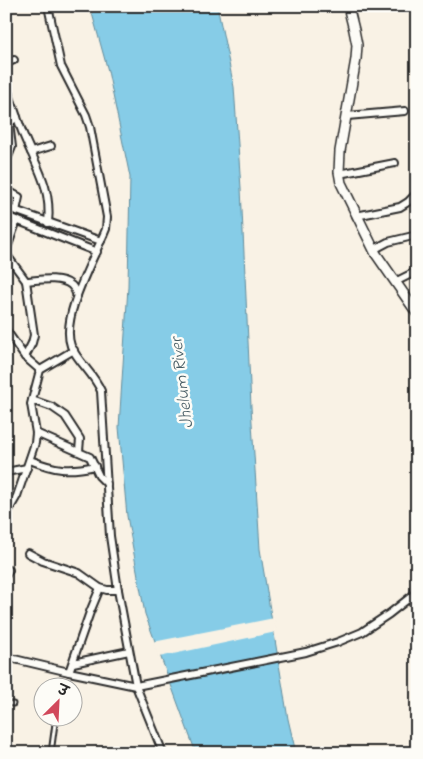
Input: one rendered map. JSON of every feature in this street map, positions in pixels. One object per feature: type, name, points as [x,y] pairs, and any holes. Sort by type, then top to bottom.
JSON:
[{"type":"street","points":[[48,6],[61,66],[86,115],[108,217],[100,247],[77,296],[70,334],[71,344],[101,391],[110,536],[118,590],[136,686],[163,753]]},
{"type":"street","points":[[348,6],[357,45],[340,151],[339,174],[346,196],[374,250],[417,313]]},
{"type":"street","points":[[6,63],[14,60]]},
{"type":"street","points":[[6,86],[48,194],[50,207],[48,223]]},
{"type":"street","points":[[347,116],[405,111]]},
{"type":"street","points":[[6,162],[12,147],[9,124],[17,117]]},
{"type":"street","points":[[31,152],[50,146]]},
{"type":"street","points":[[339,174],[395,163]]},
{"type":"street","points":[[6,190],[19,197],[16,211]]},
{"type":"street","points":[[356,216],[400,207],[405,205],[417,193]]},
{"type":"street","points":[[6,208],[48,223],[100,247]]},
{"type":"street","points":[[6,216],[100,247]]},
{"type":"street","points":[[17,220],[6,252],[26,281],[34,335],[25,357]]},
{"type":"street","points":[[374,250],[388,242],[417,235]]},
{"type":"street","points":[[395,282],[417,271]]},
{"type":"street","points":[[26,281],[65,282],[72,286],[77,296]]},
{"type":"street","points":[[6,330],[25,357],[40,370]]},
{"type":"street","points":[[6,515],[17,496],[30,460],[36,433],[32,400],[40,370],[74,350]]},
{"type":"street","points":[[32,400],[59,410],[65,416],[80,439],[79,451]]},
{"type":"street","points":[[36,433],[90,457],[99,476],[107,484]]},
{"type":"street","points":[[30,460],[56,469],[69,470],[95,466]]},
{"type":"street","points":[[6,472],[27,468]]},
{"type":"street","points":[[28,553],[43,561],[80,573],[100,588],[118,590]]},
{"type":"street","points":[[69,672],[100,588]]},
{"type":"street","points":[[6,657],[136,686],[306,652],[338,642],[362,632],[417,592]]},
{"type":"street","points":[[73,663],[129,651]]},
{"type":"lane","points":[[6,703],[13,704]]},
{"type":"lane","points":[[51,753],[55,726]]},
{"type":"water","name":"Jhelum River","points":[[90,6],[217,6],[234,87],[260,549],[288,719],[296,753],[196,753],[145,614],[127,516],[119,427],[128,287],[130,177],[108,71]]},
{"type":"pier","points":[[274,618],[276,632],[159,657],[153,642]]}]
